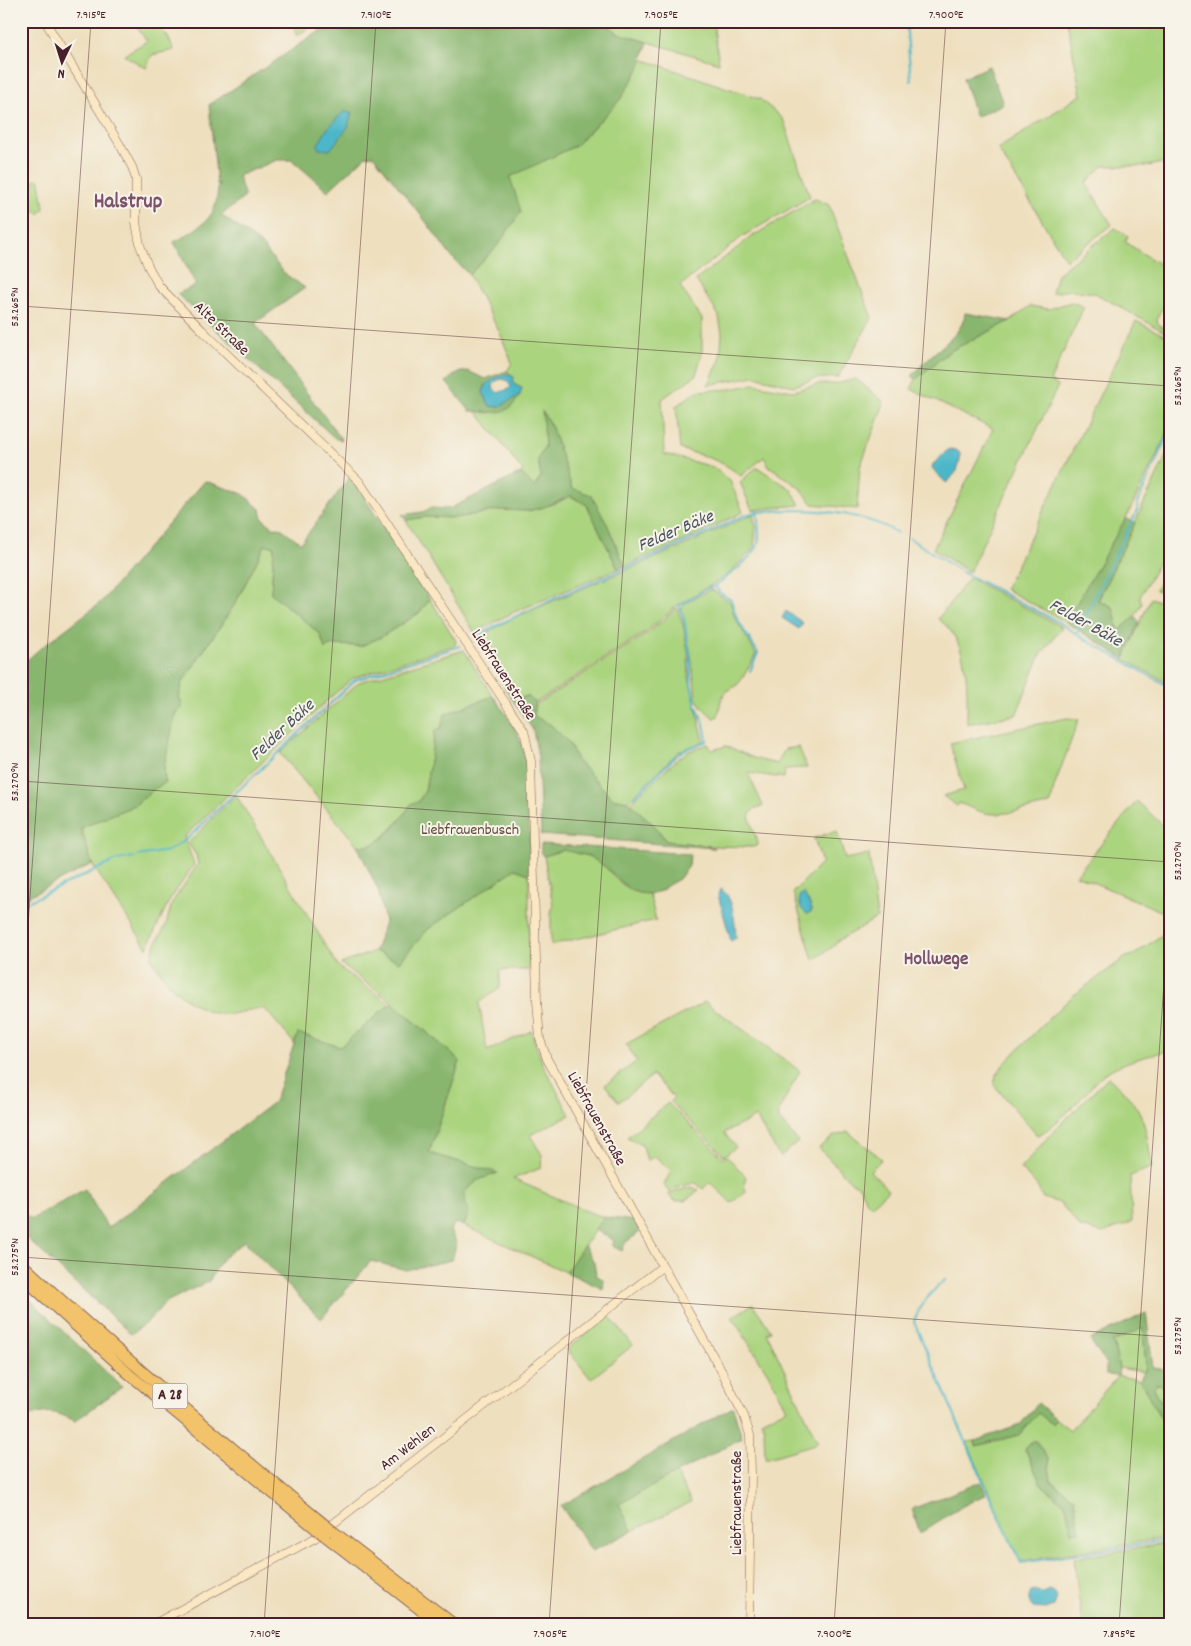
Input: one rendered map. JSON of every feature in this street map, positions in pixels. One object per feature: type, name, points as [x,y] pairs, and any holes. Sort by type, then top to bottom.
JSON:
[{"type":"highway","name":"A 28","points":[[21,1263],[320,1527]]},
{"type":"highway","name":"A 28","points":[[21,1276],[129,1374],[320,1527],[455,1625]]},
{"type":"highway","name":"A 28","points":[[330,1534],[440,1625]]},
{"type":"street","name":"Alte Straße","points":[[45,21],[119,143],[132,168],[136,179],[136,222],[140,245],[148,266],[159,286],[358,481],[450,618]]},
{"type":"street","name":"Liebfrauenstraße","points":[[450,618],[524,731],[530,750],[538,1028],[542,1048],[729,1386],[747,1422],[750,1435],[751,1464],[748,1625]]},
{"type":"street","name":"Am Wehlen","points":[[152,1625],[315,1538],[663,1266]]},
{"type":"green space","points":[[136,21],[155,21],[168,37],[174,50],[152,55],[146,68],[124,55],[147,41],[134,24]]},
{"type":"green space","points":[[290,21],[318,21],[297,36]]},
{"type":"green space","points":[[335,21],[602,21],[618,33],[648,42],[639,69],[619,101],[575,146],[510,177],[521,212],[498,245],[469,275],[450,255],[373,155],[366,156],[328,191],[292,160],[277,160],[238,176],[245,197],[221,215],[260,243],[285,274],[305,288],[255,323],[342,440],[336,439],[177,294],[196,285],[174,242],[207,220],[216,202],[218,185],[220,184],[217,184],[209,105]]},
{"type":"green space","points":[[602,21],[713,21],[719,63],[618,33]]},
{"type":"green space","points":[[1067,21],[1170,21],[1170,161],[1148,166],[1103,166],[1086,183],[1112,225],[1066,260],[998,149],[1081,95]]},
{"type":"green space","points":[[642,59],[760,99],[783,119],[810,197],[743,236],[680,286],[702,319],[702,353],[696,375],[662,399],[664,454],[713,467],[730,481],[743,512],[690,538],[625,566],[607,524],[572,488],[552,428],[543,413],[545,446],[538,460],[541,477],[534,487],[521,473],[523,471],[476,411],[489,413],[520,395],[521,388],[515,385],[514,377],[507,371],[512,363],[500,333],[469,275],[498,245],[509,177],[575,146],[619,101],[639,69]]},
{"type":"green space","points":[[989,66],[1003,104],[976,117],[963,78]]},
{"type":"green space","points":[[37,178],[40,181],[44,208],[39,214],[21,199],[21,196]]},
{"type":"green space","points":[[815,199],[829,205],[872,318],[838,377],[814,379],[794,386],[754,376],[708,385],[720,360],[722,334],[719,316],[696,280],[751,237]]},
{"type":"green space","points":[[1115,228],[1128,236],[1125,242],[1170,271],[1170,295],[1157,319],[1162,327],[1170,330],[1170,335],[1095,293],[1070,290],[1052,293],[1057,274]]},
{"type":"green space","points":[[1071,302],[1084,307],[1050,381],[1058,386],[969,572],[933,549],[993,429],[911,389],[916,379],[950,351],[1010,321],[1030,306],[1049,309]]},
{"type":"green space","points":[[965,313],[1010,321],[950,351],[916,379],[912,376],[950,339],[960,327]]},
{"type":"green space","points":[[1136,321],[1170,338],[1170,428],[1126,518],[1066,622],[1005,589]]},
{"type":"green space","points":[[468,371],[485,379],[507,371],[511,375],[503,375],[486,384],[483,392],[490,406],[498,407],[520,395],[510,408],[504,411],[470,411],[446,382],[457,373]]},
{"type":"green space","points":[[856,379],[883,401],[883,406],[860,467],[857,509],[813,504],[800,488],[769,466],[764,457],[741,476],[720,462],[680,449],[676,406],[697,391],[731,389],[754,384],[793,391],[819,384],[836,384]]},
{"type":"green space","points":[[542,411],[552,428],[572,488],[591,495],[607,524],[625,566],[618,569],[587,505],[571,496],[528,511],[500,510],[455,518],[426,517],[406,520],[402,515],[423,512],[430,508],[449,509],[521,473],[534,487],[541,477],[538,460],[545,446]]},
{"type":"green space","points":[[1170,448],[1170,541],[1140,597],[1142,604],[1135,616],[1119,632],[1098,601]]},
{"type":"green space","points":[[757,467],[791,489],[800,505],[752,510],[740,482]]},
{"type":"green space","points":[[349,478],[355,483],[430,599],[419,613],[381,637],[361,646],[331,645],[325,649],[320,634],[271,593],[274,546],[265,545],[235,604],[182,683],[179,698],[182,708],[176,712],[164,766],[165,783],[154,789],[135,805],[81,828],[92,864],[21,900],[21,666],[36,652],[101,602],[205,481],[243,494],[261,510],[263,519],[273,527],[282,529],[301,543]]},
{"type":"green space","points":[[570,496],[587,505],[618,569],[512,613],[475,633],[406,520],[426,517],[455,518],[500,510],[528,511],[559,502]]},
{"type":"green space","points":[[753,514],[756,527],[754,548],[729,574],[678,605],[647,631],[535,703],[528,696],[521,698],[509,679],[505,680],[499,674],[497,665],[481,636],[515,617],[688,544]]},
{"type":"green space","points":[[1126,518],[1135,523],[1098,600],[1113,607],[1119,631],[1135,616],[1139,623],[1124,659],[1066,622]]},
{"type":"green space","points":[[265,545],[274,546],[271,593],[320,634],[325,648],[331,645],[361,646],[381,637],[419,613],[430,599],[456,641],[455,645],[353,678],[184,837],[194,864],[168,903],[147,948],[92,864],[81,828],[135,805],[154,789],[165,783],[164,766],[182,683],[235,604]]},
{"type":"green space","points":[[1170,563],[1170,596],[1156,590]]},
{"type":"green space","points":[[969,578],[1062,627],[1040,656],[1016,715],[967,724],[967,682],[962,653],[949,628],[938,619]]},
{"type":"green space","points":[[711,589],[731,603],[734,616],[756,654],[742,679],[736,686],[726,691],[721,700],[718,716],[714,718],[696,698],[691,655],[681,609],[684,604]]},
{"type":"green space","points":[[1151,598],[1170,606],[1170,684],[1124,659]]},
{"type":"green space","points":[[677,608],[683,624],[688,653],[689,677],[704,741],[678,752],[628,801],[612,798],[577,760],[568,742],[534,716],[535,705],[649,632]]},
{"type":"green space","points":[[464,650],[493,696],[445,714],[441,728],[435,731],[425,791],[418,802],[376,844],[363,848],[357,845],[280,753],[359,682]]},
{"type":"green space","points":[[499,674],[505,680],[509,679],[521,698],[528,696],[535,703],[534,716],[551,725],[568,742],[577,760],[612,798],[628,801],[657,828],[666,841],[698,844],[714,848],[541,835],[538,757],[533,730],[506,690]]},
{"type":"green space","name":"Liebfrauenbusch","points":[[493,696],[517,732],[526,762],[529,801],[529,874],[515,869],[428,929],[399,962],[375,951],[385,922],[378,890],[357,845],[373,844],[381,839],[402,818],[411,804],[418,802],[425,791],[435,731],[441,728],[445,714]]},
{"type":"green space","points":[[1067,718],[1079,719],[1054,787],[1051,803],[1020,811],[992,814],[959,803],[957,806],[943,796],[964,790],[950,743]]},
{"type":"green space","points":[[708,744],[712,750],[726,746],[756,759],[777,764],[785,749],[799,747],[807,768],[785,769],[784,778],[748,773],[763,806],[754,809],[749,816],[758,845],[753,847],[711,846],[666,841],[657,828],[630,803],[687,752]]},
{"type":"green space","points":[[236,795],[336,963],[340,968],[390,1004],[340,1047],[299,1034],[294,1043],[265,1009],[223,1014],[199,1007],[184,998],[172,987],[151,958],[155,945],[166,925],[172,903],[198,864],[196,855],[188,843]]},
{"type":"green space","points":[[1137,801],[1170,832],[1170,915],[1076,875]]},
{"type":"green space","points":[[837,831],[845,859],[869,854],[877,918],[836,942],[834,946],[813,960],[793,892],[822,863],[814,838]]},
{"type":"green space","points":[[541,844],[690,854],[689,866],[679,879],[661,891],[649,894],[638,893],[630,890],[604,866],[589,856],[563,850],[544,856],[541,852]]},
{"type":"green space","points":[[562,850],[590,857],[605,867],[629,889],[649,894],[656,920],[551,945],[551,914],[553,905],[544,856]]},
{"type":"green space","points":[[515,869],[529,874],[529,970],[500,970],[500,988],[479,1003],[487,1051],[531,1031],[543,1065],[570,1115],[530,1135],[542,1155],[541,1168],[513,1179],[604,1217],[566,1272],[464,1226],[469,1212],[465,1201],[465,1191],[478,1180],[497,1173],[429,1153],[460,1061],[392,1002],[341,964],[375,951],[399,962],[428,929]]},
{"type":"green space","points":[[1170,929],[1170,1050],[1128,1062],[1105,1073],[1063,1117],[1037,1135],[994,1085],[996,1076],[1003,1065],[1074,995],[1126,957],[1134,955]]},
{"type":"green space","points":[[392,1002],[460,1061],[429,1153],[498,1173],[478,1180],[465,1191],[465,1201],[469,1212],[464,1226],[455,1223],[450,1230],[457,1244],[451,1260],[406,1270],[371,1261],[321,1319],[244,1241],[222,1259],[209,1281],[166,1302],[147,1322],[131,1334],[21,1233],[21,1213],[32,1219],[85,1189],[108,1228],[274,1102],[298,1033],[340,1047]]},
{"type":"green space","points":[[705,1002],[800,1071],[779,1110],[779,1119],[798,1142],[780,1157],[756,1117],[724,1133],[736,1147],[724,1156],[670,1102],[674,1098],[653,1075],[619,1102],[605,1085],[637,1061],[626,1044]]},
{"type":"green space","points":[[1108,1077],[1130,1098],[1140,1113],[1153,1167],[1130,1176],[1132,1222],[1103,1233],[1080,1227],[1060,1203],[1043,1198],[1036,1184],[1020,1169],[1049,1136]]},
{"type":"green space","points":[[668,1103],[723,1158],[727,1156],[746,1177],[744,1183],[746,1192],[731,1203],[710,1182],[703,1189],[696,1183],[693,1183],[668,1191],[664,1185],[671,1171],[655,1156],[647,1161],[643,1146],[627,1137]]},
{"type":"green space","points":[[848,1132],[882,1159],[870,1171],[888,1190],[871,1206],[864,1198],[859,1186],[852,1183],[819,1148],[834,1136]]},
{"type":"green space","points":[[691,1187],[699,1190],[685,1201],[675,1201],[668,1194]]},
{"type":"green space","points":[[604,1217],[634,1221],[640,1232],[625,1243],[622,1251],[612,1246],[614,1241],[606,1235],[594,1230]]},
{"type":"green space","points":[[584,1245],[594,1262],[596,1275],[604,1280],[603,1289],[566,1272]]},
{"type":"green space","points":[[21,1291],[122,1387],[75,1421],[60,1414],[48,1412],[21,1419]]},
{"type":"green space","points":[[753,1304],[771,1331],[767,1333],[818,1443],[765,1459],[764,1429],[761,1420],[787,1409],[771,1378],[732,1317]]},
{"type":"green space","points":[[1146,1313],[1153,1368],[1170,1370],[1170,1387],[1157,1384],[1154,1388],[1170,1418],[1170,1435],[1140,1380],[1146,1367],[1143,1328],[1113,1342],[1119,1368],[1118,1376],[1106,1375],[1106,1364],[1090,1340]]},
{"type":"green space","points":[[609,1316],[633,1345],[591,1379],[567,1349]]},
{"type":"green space","points":[[1143,1327],[1146,1367],[1144,1372],[1119,1368],[1113,1341]]},
{"type":"green space","points":[[1118,1376],[1140,1380],[1170,1435],[1170,1537],[1022,1561],[1018,1558],[967,1442],[975,1441],[976,1446],[1019,1435],[1038,1412],[1052,1423],[1056,1419],[1070,1430]],"holes":[[[1035,1440],[1048,1459],[1051,1481],[1074,1498],[1071,1532],[1066,1505],[1041,1484],[1025,1449]]]},
{"type":"green space","points":[[1157,1384],[1170,1387],[1170,1418],[1154,1388]]},
{"type":"green space","points":[[1038,1403],[1056,1419],[1052,1424],[1038,1413],[1019,1435],[976,1446],[975,1441],[1020,1425]]},
{"type":"green space","points":[[733,1407],[742,1438],[619,1504],[632,1531],[592,1551],[561,1506]]},
{"type":"green space","points":[[1035,1440],[1048,1459],[1051,1481],[1074,1498],[1080,1531],[1071,1532],[1066,1505],[1041,1484],[1025,1448]]},
{"type":"green space","points":[[676,1473],[691,1502],[632,1531],[619,1504]]},
{"type":"green space","points":[[981,1482],[986,1494],[961,1507],[920,1533],[912,1509]]},
{"type":"green space","points":[[1170,1543],[1170,1625],[1082,1625],[1074,1558]]},
{"type":"water","points":[[343,112],[352,112],[348,127],[330,150],[319,149],[318,144],[328,128]]},
{"type":"water","points":[[503,375],[514,377],[515,385],[522,388],[520,395],[499,407],[490,406],[483,392],[488,383]],"holes":[[[498,380],[508,381],[511,388],[498,393],[493,388],[494,383]]]},
{"type":"water","points":[[950,449],[958,451],[961,455],[957,471],[948,482],[945,482],[932,468],[933,464]]},
{"type":"water","points":[[786,611],[803,623],[799,629],[782,618]]},
{"type":"water","points":[[720,889],[725,892],[733,910],[736,938],[731,941],[718,895]]},
{"type":"water","points":[[803,893],[812,911],[807,914],[800,904],[799,896]]},
{"type":"water","points":[[1035,1590],[1042,1593],[1049,1590],[1054,1592],[1057,1598],[1054,1606],[1046,1609],[1033,1608],[1029,1599],[1031,1592]]},
{"type":"waterway","points":[[906,21],[911,81]]},
{"type":"waterway","points":[[1077,634],[1138,509],[1137,503],[1170,431]]},
{"type":"waterway","name":"Felder Bäke","points":[[474,637],[507,620],[751,513],[788,510],[831,512],[872,521],[898,533]]},
{"type":"waterway","points":[[750,671],[758,653],[737,619],[731,600],[719,592],[715,586],[739,567],[756,549],[759,536],[757,511]]},
{"type":"waterway","name":"Felder Bäke","points":[[909,538],[962,572],[1060,623],[1086,640],[1170,687]]},
{"type":"waterway","points":[[634,797],[676,756],[684,750],[707,741],[704,724],[696,705],[691,684],[690,655],[684,620],[679,606],[706,589],[715,586]]},
{"type":"waterway","name":"Felder Bäke","points":[[137,856],[168,851],[188,838],[355,680],[460,646]]},
{"type":"waterway","name":"Felder Bäke","points":[[21,905],[117,860],[134,857]]},
{"type":"waterway","points":[[946,1279],[927,1298],[914,1322],[1021,1563],[1170,1540]]},
{"type":"district","name":"Halstrup","points":[[128,203]]},
{"type":"district","name":"Hollwege","points":[[936,960]]}]
